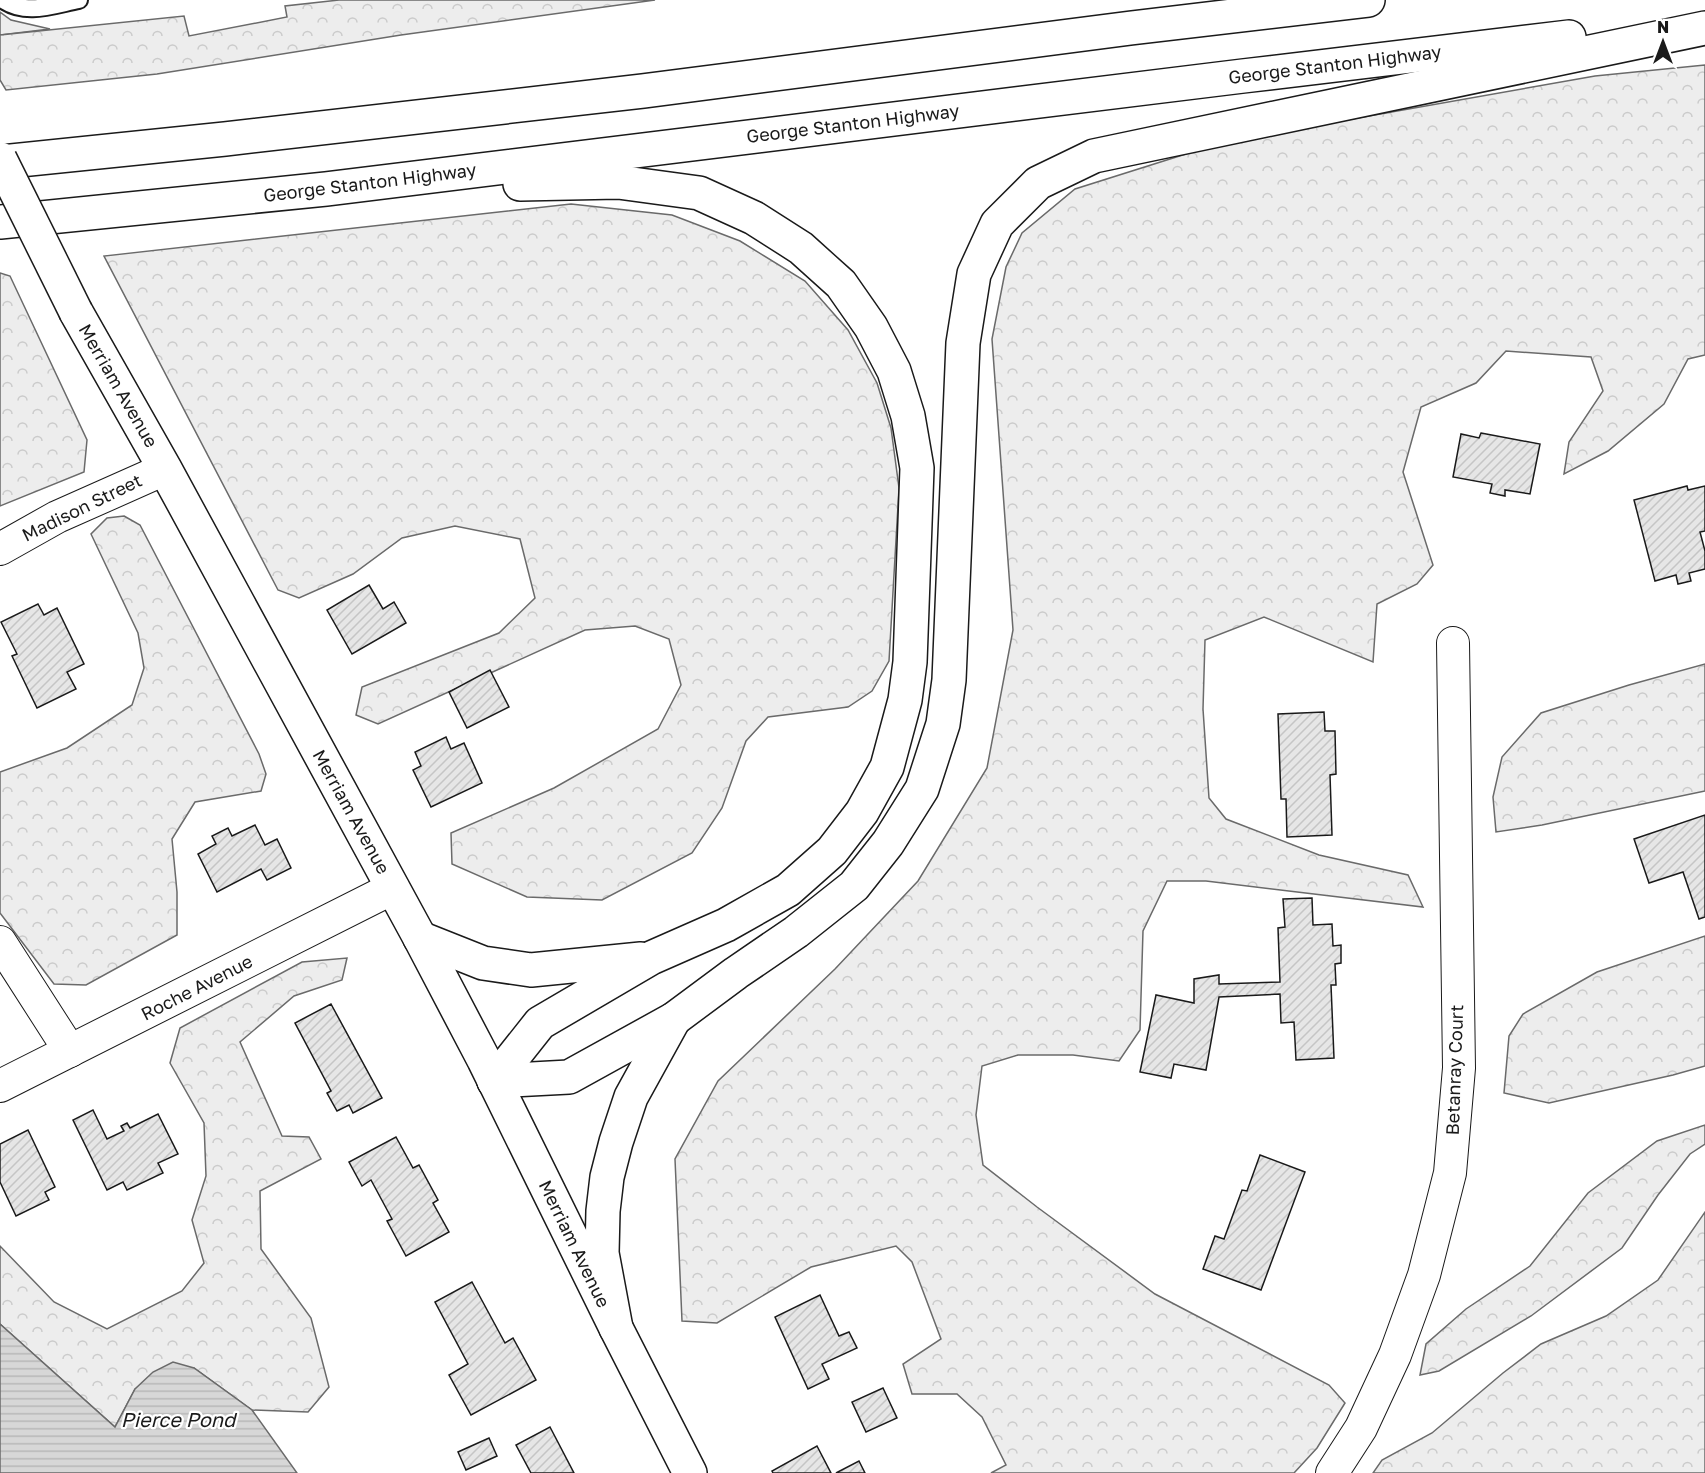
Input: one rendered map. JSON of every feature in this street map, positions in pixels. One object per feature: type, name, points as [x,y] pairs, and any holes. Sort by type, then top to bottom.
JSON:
[{"type":"main road","points":[[0,160],[225,139],[643,91],[1368,0]]},
{"type":"main road","name":"George Stanton Highway","points":[[0,222],[326,189],[1255,74],[1705,21]]},
{"type":"main road","points":[[494,1081],[569,1077],[674,1019],[736,973],[796,933],[854,886],[888,843],[922,789],[943,724],[949,681],[963,343],[974,274],[997,224],[1038,183],[1094,156],[1705,28]]},
{"type":"main road","name":"Merriam Avenue","points":[[0,160],[76,312],[165,469],[420,938],[690,1473]]},
{"type":"main road","points":[[326,189],[618,182],[699,193],[754,218],[801,248],[841,284],[871,327],[894,371],[908,416],[917,468],[910,662],[905,700],[887,767],[862,812],[832,851],[788,891],[726,926],[651,958],[540,1023],[494,1081]]},
{"type":"main road","points":[[420,938],[483,963],[531,970],[651,958]]},
{"type":"main road","points":[[616,1328],[602,1253],[607,1177],[631,1097],[674,1019]]},
{"type":"street","name":"Madison Street","points":[[0,549],[57,517],[165,469]]},
{"type":"street","name":"Betanray Court","points":[[1332,1473],[1361,1428],[1395,1355],[1424,1275],[1450,1173],[1459,1068],[1453,643]]},
{"type":"street","name":"Roche Avenue","points":[[0,1086],[393,888]]},
{"type":"street","points":[[0,942],[70,1052]]},
{"type":"lane","points":[[3,0],[13,7],[25,9],[79,0]]},
{"type":"green space","points":[[339,0],[655,0],[401,35],[157,74],[6,90],[0,80],[0,35],[184,16],[189,36],[287,17],[285,6]]},
{"type":"green space","points":[[0,12],[11,20],[50,29],[0,35]]},
{"type":"green space","points":[[1705,65],[1705,355],[1688,359],[1664,404],[1608,451],[1564,474],[1569,442],[1603,391],[1591,357],[1506,351],[1476,383],[1421,407],[1403,472],[1433,565],[1417,584],[1377,604],[1373,662],[1264,617],[1205,640],[1203,709],[1209,798],[1226,819],[1319,855],[1408,875],[1423,907],[1206,881],[1167,881],[1143,931],[1140,1030],[1119,1061],[1073,1055],[1018,1055],[982,1066],[976,1115],[983,1165],[1155,1294],[1329,1385],[1345,1403],[1317,1448],[1294,1473],[991,1473],[1006,1465],[982,1417],[957,1394],[912,1394],[903,1364],[941,1339],[912,1262],[896,1246],[811,1267],[717,1323],[682,1321],[675,1159],[718,1081],[835,969],[918,881],[987,768],[1013,630],[992,339],[1006,267],[1022,233],[1075,189],[1227,141],[1595,76]]},
{"type":"green space","points":[[571,204],[672,215],[740,241],[805,281],[848,330],[877,383],[891,428],[899,488],[889,661],[872,691],[848,707],[768,717],[746,741],[722,808],[692,853],[602,900],[527,897],[452,864],[451,833],[554,788],[658,729],[681,685],[669,639],[635,626],[585,630],[378,724],[356,715],[362,687],[499,633],[535,598],[520,539],[455,526],[402,538],[353,574],[299,598],[278,590],[104,256]]},
{"type":"green space","points":[[0,273],[10,276],[87,440],[84,472],[0,506]]},
{"type":"green space","points":[[124,516],[140,525],[259,754],[266,774],[261,791],[195,802],[172,839],[177,892],[177,935],[86,985],[54,984],[0,913],[0,772],[67,748],[132,705],[144,668],[138,633],[91,534],[107,518]]},
{"type":"green space","points":[[1705,664],[1705,791],[1542,825],[1496,832],[1493,797],[1502,757],[1541,713]]},
{"type":"green space","points":[[1705,936],[1705,1066],[1549,1103],[1504,1093],[1509,1036],[1523,1014],[1597,972]]},
{"type":"green space","points":[[347,958],[342,980],[294,996],[240,1042],[282,1136],[309,1137],[321,1159],[260,1191],[261,1249],[311,1318],[329,1387],[308,1412],[252,1410],[194,1368],[135,1389],[115,1427],[0,1324],[0,1246],[54,1302],[107,1329],[182,1291],[204,1263],[192,1220],[206,1176],[204,1123],[170,1063],[180,1028],[302,962]]},
{"type":"green space","points":[[1705,1125],[1705,1144],[1690,1154],[1658,1195],[1622,1248],[1531,1316],[1439,1371],[1420,1375],[1426,1344],[1466,1309],[1530,1266],[1588,1193],[1657,1141]]},
{"type":"green space","points":[[1705,1212],[1705,1473],[1373,1473],[1382,1460],[1432,1433],[1541,1344],[1606,1316],[1658,1280]]},
{"type":"water","name":"Pierce Pond","points":[[0,1324],[115,1427],[135,1389],[153,1372],[173,1362],[194,1368],[252,1410],[297,1473],[0,1473]]},
{"type":"building","points":[[1481,433],[1540,444],[1530,494],[1505,490],[1505,496],[1490,493],[1492,484],[1453,477],[1461,434],[1479,438]]},
{"type":"building","points":[[1687,486],[1688,490],[1705,486],[1705,531],[1700,532],[1705,551],[1705,569],[1689,573],[1691,581],[1678,584],[1676,575],[1655,581],[1634,500]]},
{"type":"building","points":[[369,585],[383,609],[394,602],[406,623],[352,654],[327,610]]},
{"type":"building","points":[[38,604],[44,615],[57,608],[84,664],[67,672],[76,689],[37,708],[12,656],[17,654],[1,622]]},
{"type":"building","points":[[490,670],[509,707],[467,728],[449,692]]},
{"type":"building","points":[[1324,712],[1325,731],[1335,731],[1336,774],[1330,775],[1332,835],[1287,837],[1286,799],[1281,799],[1278,714]]},
{"type":"building","points":[[446,737],[451,749],[464,743],[482,783],[431,807],[413,770],[421,766],[415,752]]},
{"type":"building","points":[[1705,815],[1705,917],[1699,919],[1683,872],[1649,883],[1634,839]]},
{"type":"building","points":[[255,825],[265,845],[277,839],[291,868],[267,880],[261,869],[217,892],[198,854],[216,844],[212,836],[228,828],[232,836]]},
{"type":"building","points":[[1312,898],[1313,925],[1332,924],[1333,946],[1341,945],[1341,963],[1335,964],[1336,985],[1331,985],[1334,1058],[1296,1060],[1294,1022],[1281,1023],[1280,994],[1219,997],[1206,1070],[1174,1064],[1171,1078],[1140,1072],[1156,995],[1194,1003],[1194,979],[1219,975],[1219,984],[1280,982],[1278,928],[1285,927],[1283,899]]},
{"type":"building","points":[[331,1004],[382,1098],[353,1113],[349,1105],[337,1111],[327,1093],[331,1091],[295,1023]]},
{"type":"building","points":[[93,1110],[107,1139],[124,1131],[121,1126],[127,1123],[130,1128],[158,1114],[178,1154],[158,1163],[163,1173],[127,1190],[123,1182],[107,1190],[73,1120]]},
{"type":"building","points":[[28,1130],[55,1187],[45,1192],[49,1200],[16,1216],[0,1182],[0,1144]]},
{"type":"building","points":[[396,1137],[413,1168],[419,1165],[438,1200],[433,1203],[449,1232],[406,1256],[387,1221],[392,1219],[371,1180],[362,1186],[349,1162]]},
{"type":"building","points":[[1260,1155],[1305,1172],[1261,1290],[1203,1269],[1215,1236],[1224,1239],[1242,1190],[1247,1191]]},
{"type":"building","points":[[472,1282],[505,1343],[513,1338],[536,1380],[471,1415],[449,1375],[468,1364],[435,1302]]},
{"type":"building","points":[[820,1295],[839,1336],[849,1332],[857,1348],[822,1364],[829,1379],[808,1389],[775,1317]]},
{"type":"building","points":[[883,1388],[897,1418],[866,1432],[852,1402]]},
{"type":"building","points":[[550,1427],[574,1473],[531,1473],[516,1445]]},
{"type":"building","points":[[489,1438],[497,1456],[466,1470],[458,1452]]},
{"type":"building","points":[[817,1446],[831,1473],[773,1473],[772,1471]]},
{"type":"building","points":[[859,1461],[865,1473],[836,1473]]}]
